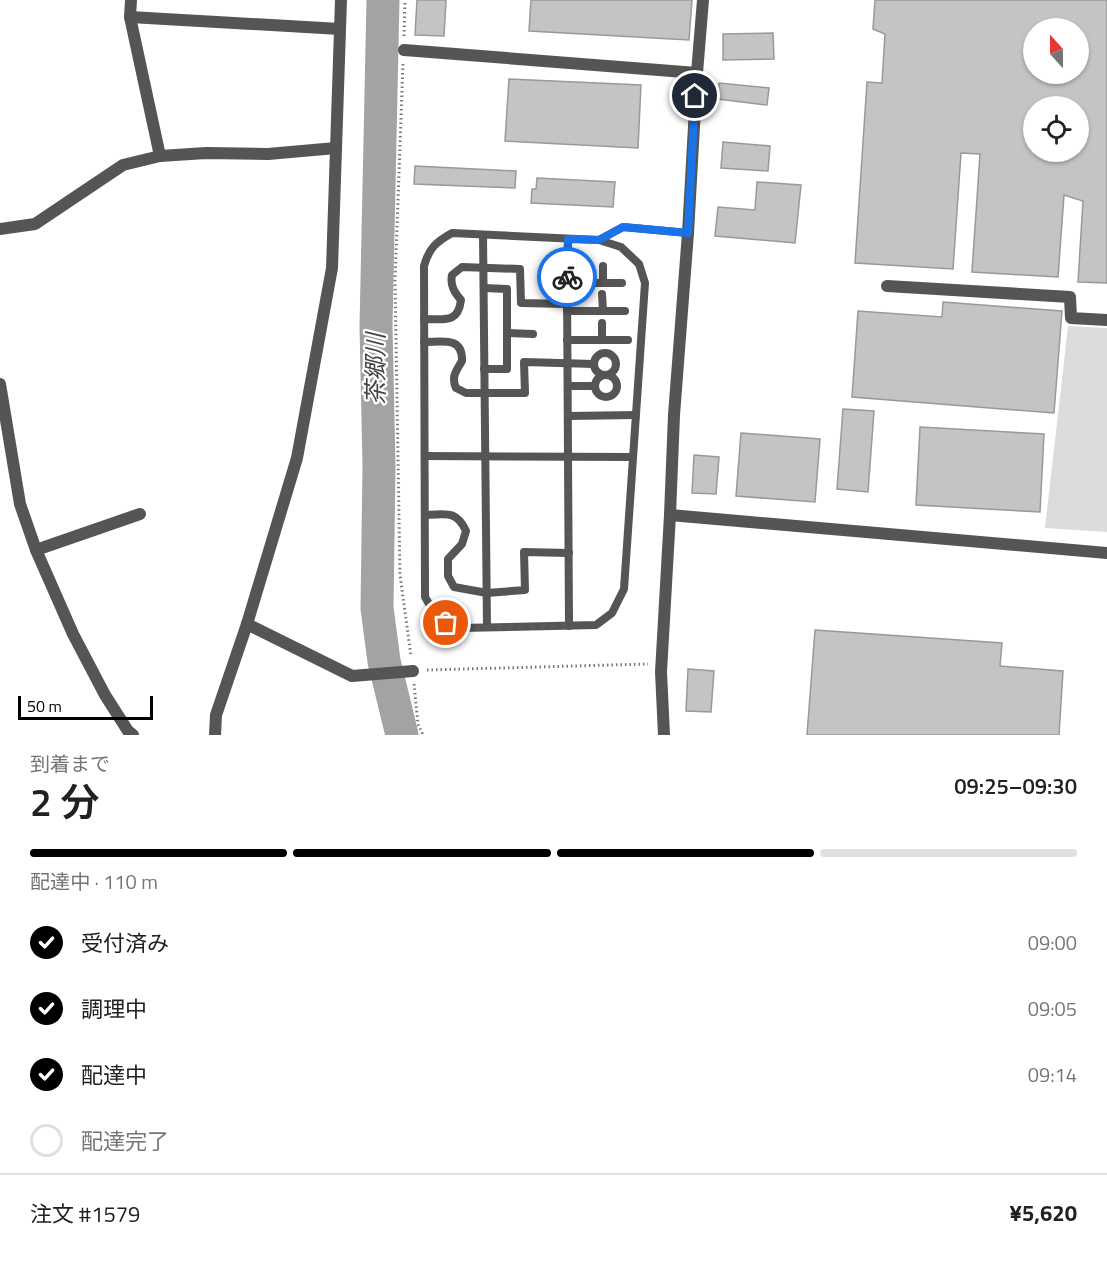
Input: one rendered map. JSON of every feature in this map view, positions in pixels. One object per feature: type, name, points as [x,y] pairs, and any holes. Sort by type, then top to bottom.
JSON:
[{"type":"street","points":[[130,0],[130,17],[160,156]]},
{"type":"street","points":[[215,735],[216,715],[247,624],[297,458],[332,268],[341,0]]},
{"type":"street","points":[[664,735],[662,663],[674,415],[703,0]]},
{"type":"street","points":[[130,17],[340,29]]},
{"type":"street","points":[[404,50],[697,73]]},
{"type":"street","points":[[0,229],[34,224],[123,165],[160,156],[206,153],[268,154],[336,148]]},
{"type":"street","points":[[887,286],[1070,297],[1071,318],[1107,320]]},
{"type":"street","points":[[0,384],[20,504],[36,550],[73,634],[105,695],[128,731],[133,735]]},
{"type":"street","points":[[36,550],[140,514]]},
{"type":"street","points":[[670,515],[1107,553]]},
{"type":"street","points":[[247,624],[352,676],[413,671]]},
{"type":"lane","points":[[599,240],[623,227],[688,233]]},
{"type":"lane","points":[[452,233],[599,240],[621,247],[639,264],[645,284],[624,589],[612,613],[596,625],[460,628],[446,623],[434,613],[425,597],[424,266],[428,253],[439,240],[452,233]]},
{"type":"lane","points":[[483,235],[487,627]]},
{"type":"lane","points":[[568,239],[569,626]]},
{"type":"lane","points":[[603,266],[603,283]]},
{"type":"lane","points":[[424,319],[450,320],[457,315],[461,300],[451,281],[452,274],[462,267],[520,269],[521,303],[625,311]]},
{"type":"lane","points":[[567,283],[622,283]]},
{"type":"lane","points":[[483,288],[507,290],[507,369],[484,369]]},
{"type":"lane","points":[[602,294],[603,311]]},
{"type":"lane","points":[[602,322],[602,340]]},
{"type":"lane","points":[[507,333],[533,334]]},
{"type":"lane","points":[[567,340],[628,340]]},
{"type":"lane","points":[[424,342],[452,342],[458,345],[462,361],[453,380],[456,388],[466,393],[525,393],[525,362],[594,364]]},
{"type":"lane","points":[[568,386],[595,386]]},
{"type":"lane","points":[[568,416],[636,415]]},
{"type":"lane","points":[[424,456],[633,457]]},
{"type":"lane","points":[[425,515],[450,513],[462,521],[466,531],[462,544],[448,559],[448,576],[454,587],[487,593],[525,590],[524,552],[569,553]]},
{"type":"path","points":[[405,0],[395,281],[400,575],[418,724],[423,735]]},
{"type":"path","points":[[413,671],[662,663]]},
{"type":"shaded area","points":[[1068,326],[1107,328],[1107,532],[1045,528]]},
{"type":"building","points":[[417,0],[446,0],[444,36],[415,35]]},
{"type":"building","points":[[531,0],[692,0],[689,40],[529,31]]},
{"type":"building","points":[[875,0],[1107,0],[1107,283],[1078,282],[1083,201],[1064,195],[1058,277],[972,272],[980,154],[961,153],[953,269],[855,263],[867,82],[882,83],[885,34],[873,29]]},
{"type":"building","points":[[773,33],[774,59],[723,60],[723,34]]},
{"type":"building","points":[[509,79],[641,85],[638,148],[505,141]]},
{"type":"building","points":[[719,83],[769,88],[767,105],[718,99]]},
{"type":"building","points":[[723,142],[770,146],[768,171],[721,168]]},
{"type":"building","points":[[415,166],[516,171],[515,188],[414,184]]},
{"type":"building","points":[[537,178],[615,182],[613,207],[531,203],[532,189],[536,189]]},
{"type":"building","points":[[757,182],[801,185],[795,243],[715,236],[718,207],[755,210]]},
{"type":"building","points":[[943,302],[1062,311],[1054,413],[852,397],[858,311],[942,317]]},
{"type":"building","points":[[843,409],[874,411],[868,492],[837,489]]},
{"type":"building","points":[[920,427],[1044,434],[1040,512],[916,505]]},
{"type":"building","points":[[741,433],[820,439],[815,502],[736,496]]},
{"type":"building","points":[[694,455],[719,457],[716,494],[692,493]]},
{"type":"building","points":[[815,630],[1002,643],[1000,666],[1063,671],[1059,735],[807,735]]},
{"type":"building","points":[[688,669],[714,671],[711,712],[686,711]]},
{"type":"waterway","name":"茶郷川","points":[[383,0],[376,326],[379,466],[377,608],[384,661],[402,735]]},
{"type":"way so far","points":[[446,623],[460,628],[569,626],[567,277]]},
{"type":"route","points":[[567,277],[568,239],[599,240],[623,227],[688,233],[695,96]]}]
